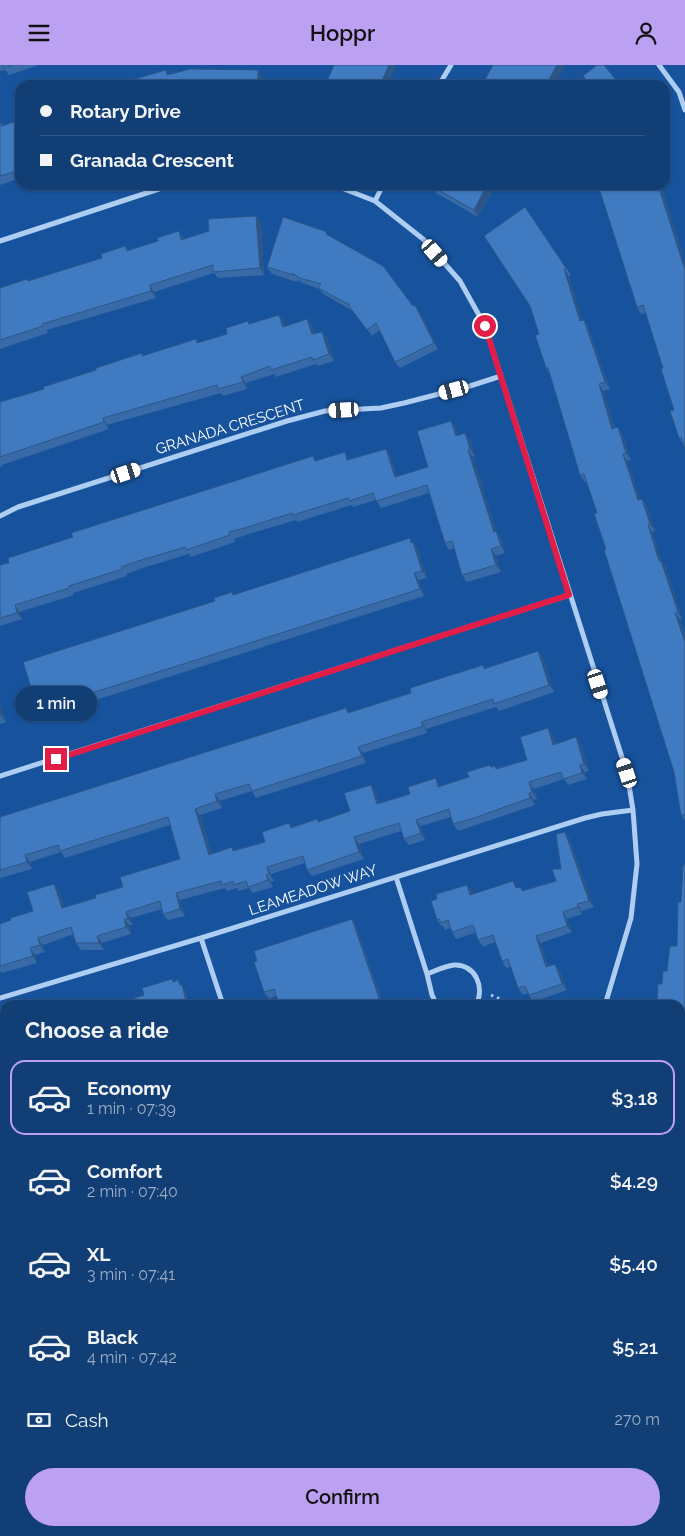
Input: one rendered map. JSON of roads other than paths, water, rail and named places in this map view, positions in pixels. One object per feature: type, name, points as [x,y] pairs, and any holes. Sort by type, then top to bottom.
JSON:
[{"type":"street","points":[[442,80],[451,65]]},
{"type":"street","points":[[659,65],[679,92],[685,110]]},
{"type":"street","points":[[0,241],[156,190]]},
{"type":"street","points":[[347,190],[375,201],[423,239],[460,281],[485,326],[502,376],[569,595],[627,773],[634,811],[637,864],[631,918],[606,1000]]},
{"type":"street","points":[[375,201],[380,190]]},
{"type":"street","name":"GRANADA CRESCENT","points":[[0,516],[18,507],[287,421],[326,411],[381,408],[502,376]]},
{"type":"street","points":[[0,776],[569,595]]},
{"type":"street","name":"LEAMEADOW WAY","points":[[0,998],[201,938],[585,818],[602,813],[634,811]]},
{"type":"street","points":[[396,877],[434,1000]]},
{"type":"street","points":[[201,938],[221,1000]]},
{"type":"street","points":[[427,974],[453,965],[469,969],[479,982],[481,990],[478,1000]]}]
